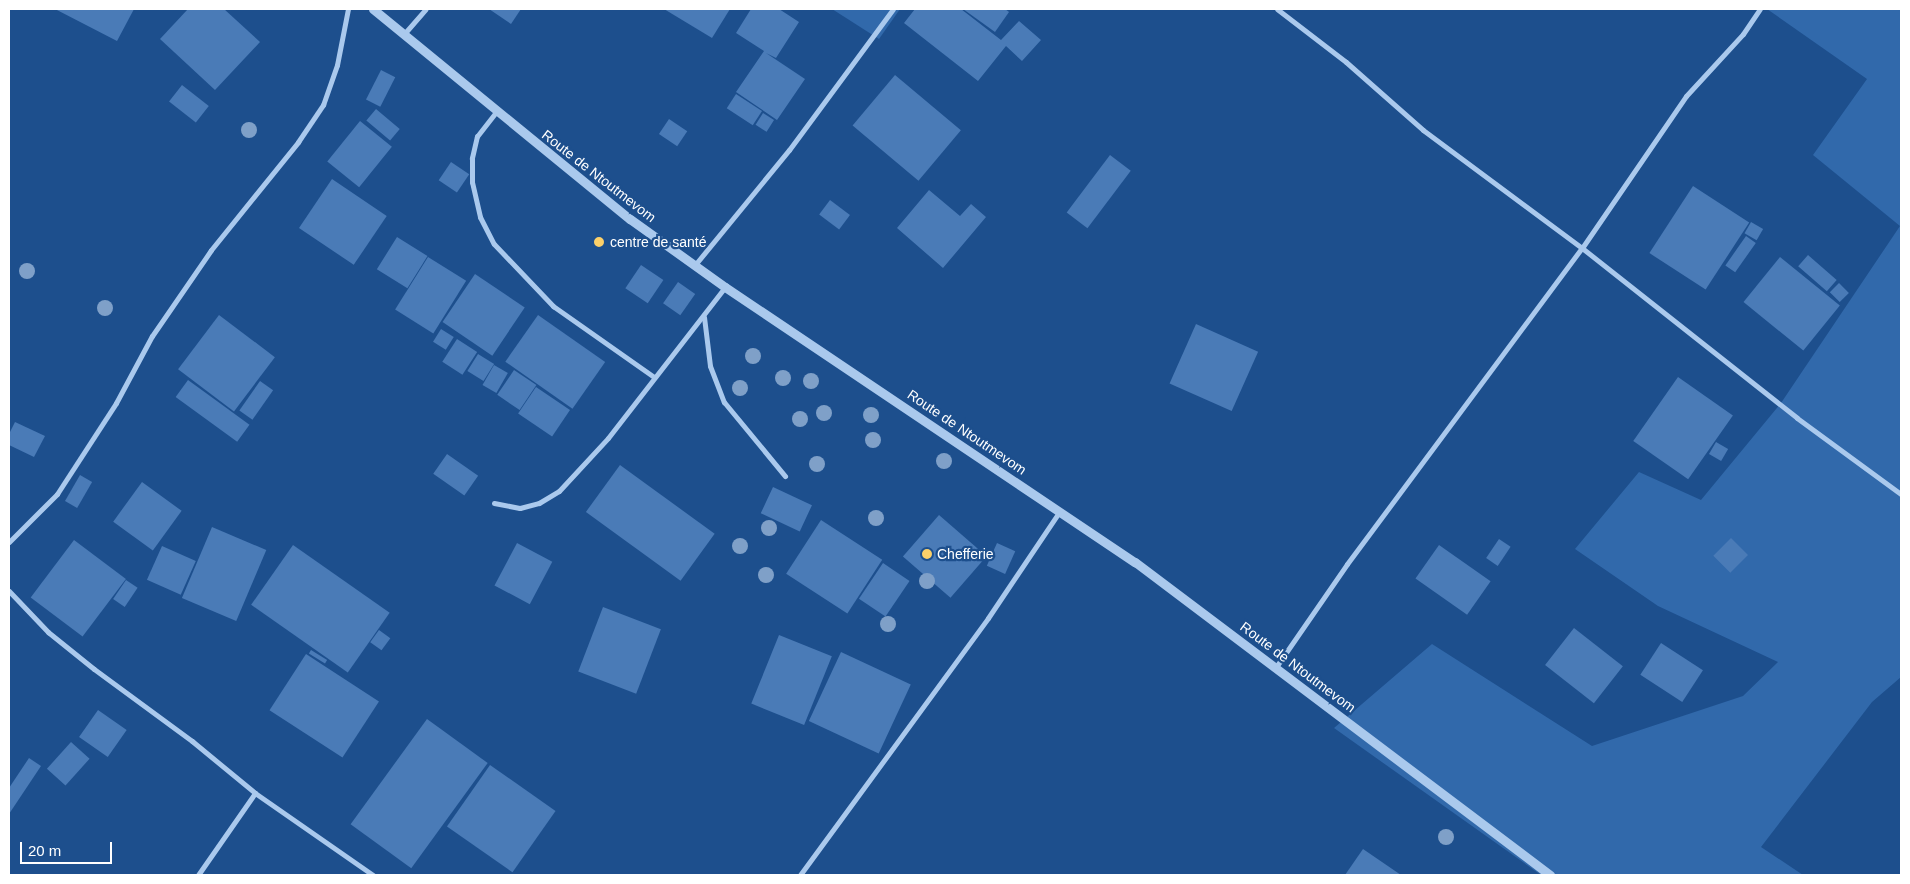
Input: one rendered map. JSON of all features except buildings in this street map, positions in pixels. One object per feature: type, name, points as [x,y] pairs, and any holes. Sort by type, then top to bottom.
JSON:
[{"type":"street","points":[[9,542],[57,494],[106,419],[152,336],[211,250],[298,142],[323,105],[337,65],[348,9]]},
{"type":"street","name":"Route de Ntoutmevom","points":[[373,9],[496,112],[694,266],[1135,562],[1550,875]]},
{"type":"street","points":[[404,34],[426,9]]},
{"type":"street","points":[[694,266],[789,150],[894,9]]},
{"type":"street","points":[[1277,9],[1346,62],[1423,130],[1582,248],[1782,406],[1901,494]]},
{"type":"street","points":[[1276,667],[1347,564],[1582,248],[1686,96],[1743,34],[1760,9]]},
{"type":"street","points":[[496,112],[477,136],[472,158],[472,182],[480,217],[494,244],[553,306],[654,377]]},
{"type":"street","points":[[494,504],[520,508],[539,503],[559,491],[608,438],[726,287]]},
{"type":"street","points":[[704,317],[710,366],[724,402],[784,476]]},
{"type":"street","points":[[800,875],[988,618],[1060,511]]},
{"type":"street","points":[[9,591],[48,632],[255,793],[373,875]]},
{"type":"street","points":[[198,875],[255,793]]},
{"type":"shaded area","points":[[832,9],[900,9],[879,39]]},
{"type":"shaded area","points":[[1767,9],[1901,9],[1901,677],[1872,702],[1761,847],[1803,875],[1541,875],[1334,728],[1432,644],[1592,746],[1743,696],[1778,662],[1658,606],[1575,549],[1639,472],[1701,500],[1781,403],[1900,226],[1813,155],[1867,79]]},
{"type":"place","name":"centre de santé","points":[[599,242]]},
{"type":"place","name":"Chefferie","points":[[927,554]]}]
